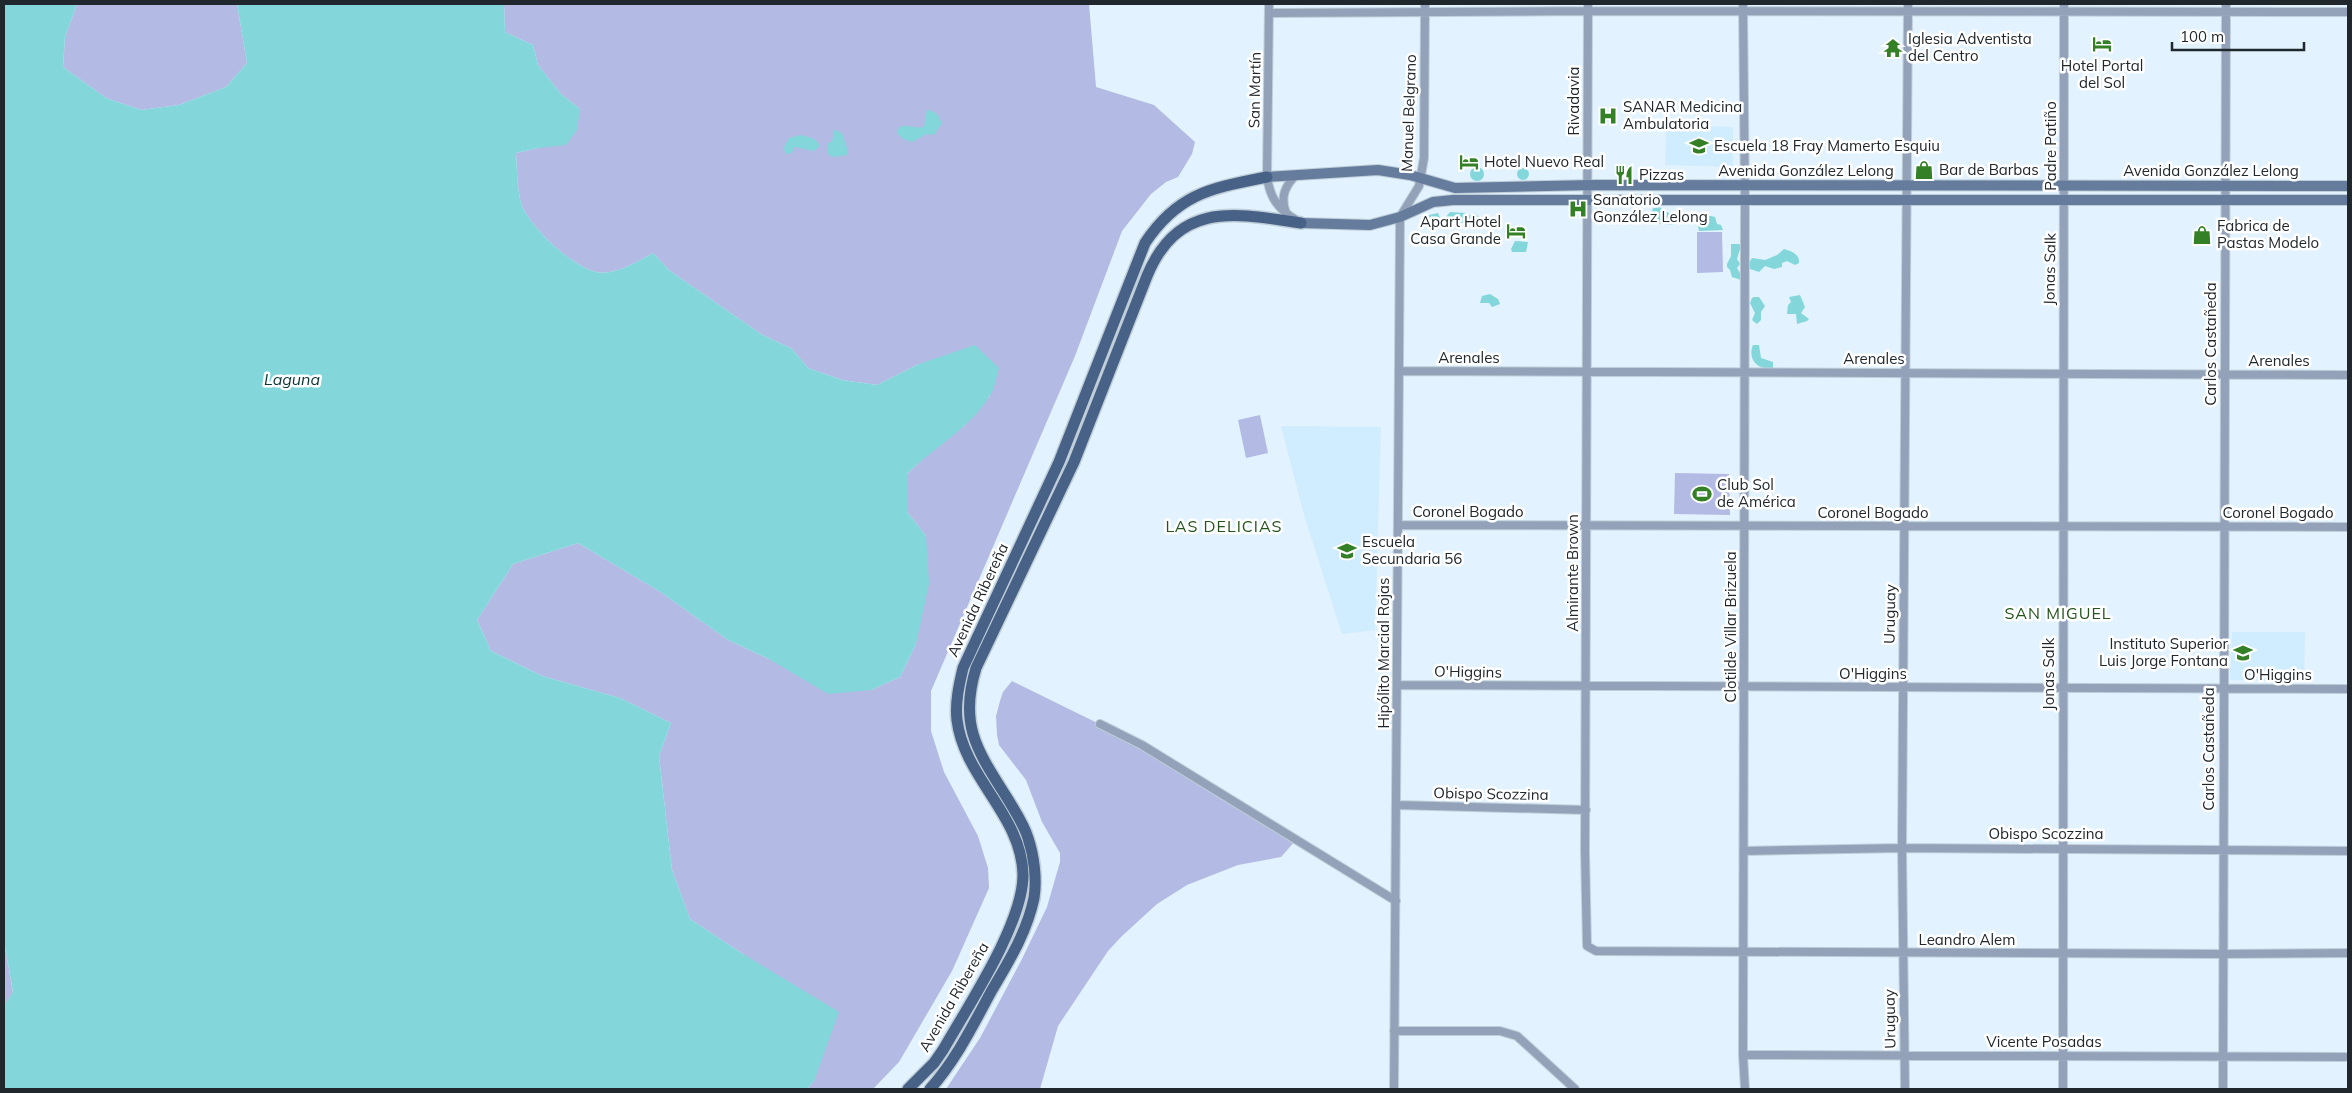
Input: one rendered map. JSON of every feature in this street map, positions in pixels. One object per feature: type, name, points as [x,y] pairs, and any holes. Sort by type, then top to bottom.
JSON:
[{"type":"main road","name":"Avenida González Lelong","points":[[1267,177],[1378,170],[1421,178],[1442,185],[1464,188],[1587,186],[2348,186]]},
{"type":"main road","name":"Avenida Ribereña","points":[[908,1089],[944,1050],[995,958],[1012,922],[1021,895],[1023,876],[1021,857],[1015,835],[968,754],[957,721],[958,687],[963,668],[1060,462],[1145,243],[1171,211],[1191,198],[1210,190],[1267,177]]},
{"type":"main road","name":"Avenida González Lelong","points":[[1301,223],[1370,225],[1400,217],[1433,202],[1465,200],[2064,198],[2348,200]]},
{"type":"main road","name":"Avenida Ribereña","points":[[930,1089],[958,1054],[1016,948],[1030,916],[1034,895],[1035,876],[1028,837],[1019,818],[980,753],[972,734],[968,712],[970,688],[976,668],[1067,477],[1147,276],[1162,246],[1189,224],[1220,216],[1249,215],[1301,223]]},
{"type":"street","name":"San Martín","points":[[1269,4],[1267,177],[1272,197],[1287,215]]},
{"type":"street","points":[[1269,13],[1425,8],[1588,7],[2226,8],[2348,12]]},
{"type":"street","name":"Rivadavia","points":[[1587,199],[1588,7]]},
{"type":"street","name":"Manuel Belgrano","points":[[1400,217],[1421,178],[1424,158],[1425,8]]},
{"type":"street","name":"Clotilde Villar Brizuela","points":[[1743,8],[1745,186],[1743,1055],[1745,1089]]},
{"type":"street","name":"Uruguay","points":[[1905,1089],[1902,848],[1908,8]]},
{"type":"street","name":"Padre Patiño","points":[[2064,8],[2064,198]]},
{"type":"street","name":"Carlos Castañeda","points":[[2223,1089],[2222,849],[2226,8]]},
{"type":"street","points":[[1296,175],[1284,191],[1284,207],[1287,215],[1301,223]]},
{"type":"street","points":[[1464,188],[1465,200]]},
{"type":"street","name":"Jonas Salk","points":[[2062,1089],[2062,374],[2064,198]]},
{"type":"street","name":"Almirante Brown","points":[[1587,199],[1587,946]]},
{"type":"street","name":"Hipólito Marcial Rojas","points":[[1394,1089],[1400,217]]},
{"type":"street","name":"Arenales","points":[[1399,372],[2348,375]]},
{"type":"street","name":"Coronel Bogado","points":[[1398,525],[2348,527]]},
{"type":"street","name":"O'Higgins","points":[[1397,685],[2348,689]]},
{"type":"street","points":[[1100,724],[1142,745],[1396,901]]},
{"type":"street","name":"Obispo Scozzina","points":[[1396,805],[1586,810]]},
{"type":"street","name":"Obispo Scozzina","points":[[1744,851],[1902,848],[2348,851]]},
{"type":"street","name":"Leandro Alem","points":[[1587,946],[1596,951],[2062,954],[2348,953]]},
{"type":"street","points":[[1394,1032],[1500,1031],[1517,1036],[1575,1089]]},
{"type":"street","name":"Vicente Posadas","points":[[1743,1055],[2345,1057]]},
{"type":"shaded area","points":[[77,4],[237,4],[247,63],[226,87],[179,105],[141,110],[106,98],[63,67],[65,37]]},
{"type":"shaded area","points":[[504,4],[1089,4],[1096,87],[1154,105],[1195,142],[1192,154],[1178,177],[1166,182],[1151,194],[1122,231],[1075,356],[931,691],[931,731],[944,772],[978,836],[988,868],[989,888],[952,971],[899,1062],[873,1089],[807,1089],[814,1081],[743,954],[690,919],[672,870],[659,756],[671,723],[620,698],[542,676],[491,651],[477,620],[513,564],[578,543],[659,591],[728,640],[769,659],[871,690],[900,677],[916,644],[926,536],[907,512],[907,474],[931,451],[965,425],[990,396],[919,364],[877,385],[842,380],[808,368],[792,349],[761,334],[670,271],[653,253],[626,267],[603,273],[587,269],[566,256],[546,238],[524,210],[519,190],[516,153],[538,148],[580,109],[561,94],[538,65],[533,45],[505,32]]},
{"type":"shaded area","name":"Escuela 18 Fray Mamerto Esquiu","points":[[1666,125],[1733,127],[1733,167],[1665,165]]},
{"type":"shaded area","points":[[1697,232],[1722,232],[1723,272],[1697,273]]},
{"type":"shaded area","points":[[1260,415],[1268,453],[1246,458],[1238,420]]},
{"type":"shaded area","name":"Escuela Secundaria 56","points":[[1281,426],[1381,427],[1375,630],[1342,634],[1304,515]]},
{"type":"shaded area","name":"Club Sol de América","points":[[1675,473],[1729,474],[1730,515],[1674,514]]},
{"type":"shaded area","points":[[2232,632],[2305,632],[2304,681],[2230,680]]},
{"type":"shaded area","points":[[1012,681],[1142,745],[1296,840],[1281,857],[1238,865],[1187,885],[1157,904],[1122,936],[1108,951],[1058,1026],[1040,1089],[946,1089],[980,1038],[1022,959],[1047,907],[1060,862],[1060,853],[1042,822],[1026,780],[999,745],[996,716],[1003,692]]},
{"type":"shaded area","points":[[4,941],[13,993],[4,1006]]},
{"type":"water","name":"Laguna","points":[[4,4],[77,4],[65,37],[63,67],[106,98],[141,110],[179,105],[226,87],[247,63],[237,4],[504,4],[505,32],[533,45],[538,65],[561,94],[580,109],[577,130],[566,145],[516,153],[519,190],[524,210],[546,238],[566,256],[587,269],[603,273],[626,267],[653,253],[670,271],[761,334],[792,349],[808,368],[842,380],[877,385],[919,364],[975,345],[999,368],[993,391],[981,408],[961,429],[907,474],[907,512],[926,536],[929,584],[916,644],[900,677],[871,690],[828,694],[769,659],[728,640],[659,591],[578,543],[513,564],[477,620],[491,651],[542,676],[620,698],[671,723],[659,756],[672,870],[690,919],[743,954],[839,1012],[814,1081],[807,1089],[4,1089],[4,1006],[13,992],[4,941]]},
{"type":"water","points":[[927,109],[937,114],[942,123],[934,135],[927,134],[912,142],[903,139],[897,133],[899,127],[924,127]]},
{"type":"water","points":[[834,130],[842,133],[847,148],[847,155],[833,157],[828,154],[828,143],[832,142]]},
{"type":"water","points":[[800,135],[809,137],[819,143],[820,146],[814,151],[794,147],[792,153],[785,154],[784,147],[789,138]]},
{"type":"water","points":[[1477,167],[1482,169],[1484,174],[1482,179],[1477,181],[1472,179],[1470,174],[1472,169]]},
{"type":"water","points":[[1523,168],[1529,174],[1523,180],[1517,174]]},
{"type":"water","points":[[1659,207],[1672,215],[1684,215],[1687,220],[1673,224],[1658,223],[1650,218],[1653,208]]},
{"type":"water","points":[[1450,212],[1466,213],[1467,216],[1475,213],[1480,218],[1474,220],[1467,219],[1462,223],[1453,222],[1446,217]]},
{"type":"water","points":[[1438,213],[1441,221],[1437,224],[1428,220],[1429,215]]},
{"type":"water","points":[[1702,214],[1715,217],[1717,224],[1721,225],[1723,230],[1699,231],[1697,220]]},
{"type":"water","points":[[1515,241],[1528,242],[1526,252],[1512,252],[1511,249]]},
{"type":"water","points":[[1731,244],[1739,244],[1741,246],[1737,259],[1740,264],[1737,268],[1741,275],[1741,280],[1732,277],[1727,267],[1731,256]]},
{"type":"water","points":[[1784,249],[1797,255],[1799,263],[1795,265],[1787,261],[1782,263],[1782,267],[1774,269],[1765,266],[1759,272],[1747,266],[1752,258],[1765,260],[1777,255]]},
{"type":"water","points":[[1490,294],[1498,299],[1500,304],[1492,307],[1489,303],[1480,303],[1482,296]]},
{"type":"water","points":[[1800,295],[1805,307],[1801,313],[1809,319],[1797,324],[1796,314],[1787,314],[1788,305],[1791,302],[1789,297]]},
{"type":"water","points":[[1754,297],[1759,297],[1765,306],[1761,312],[1761,320],[1757,324],[1752,320],[1755,313],[1750,303]]},
{"type":"water","points":[[1753,345],[1759,345],[1761,358],[1773,362],[1773,368],[1763,368],[1755,363],[1751,355]]},
{"type":"place","name":"Hotel Portal del Sol","points":[[2102,44]]},
{"type":"place","name":"Iglesia Adventista del Centro","points":[[1893,48]]},
{"type":"place","name":"SANAR Medicina Ambulatoria","points":[[1608,116]]},
{"type":"place","name":"Escuela 18 Fray Mamerto Esquiu","points":[[1699,146]]},
{"type":"place","name":"Hotel Nuevo Real","points":[[1469,162]]},
{"type":"place","name":"Bar de Barbas","points":[[1924,170]]},
{"type":"place","name":"Pizzas","points":[[1624,175]]},
{"type":"place","name":"Sanatorio González Lelong","points":[[1578,209]]},
{"type":"place","name":"Apart Hotel Casa Grande","points":[[1516,231]]},
{"type":"place","name":"Fabrica de Pastas Modelo","points":[[2202,235]]},
{"type":"place","name":"Club Sol de América","points":[[1702,494]]},
{"type":"place","name":"Escuela Secundaria 56","points":[[1347,551]]},
{"type":"place","name":"Instituto Superior Luis Jorge Fontana","points":[[2243,653]]},
{"type":"district","name":"LAS DELICIAS","points":[[1224,526]]},
{"type":"district","name":"SAN MIGUEL","points":[[2058,613]]}]
